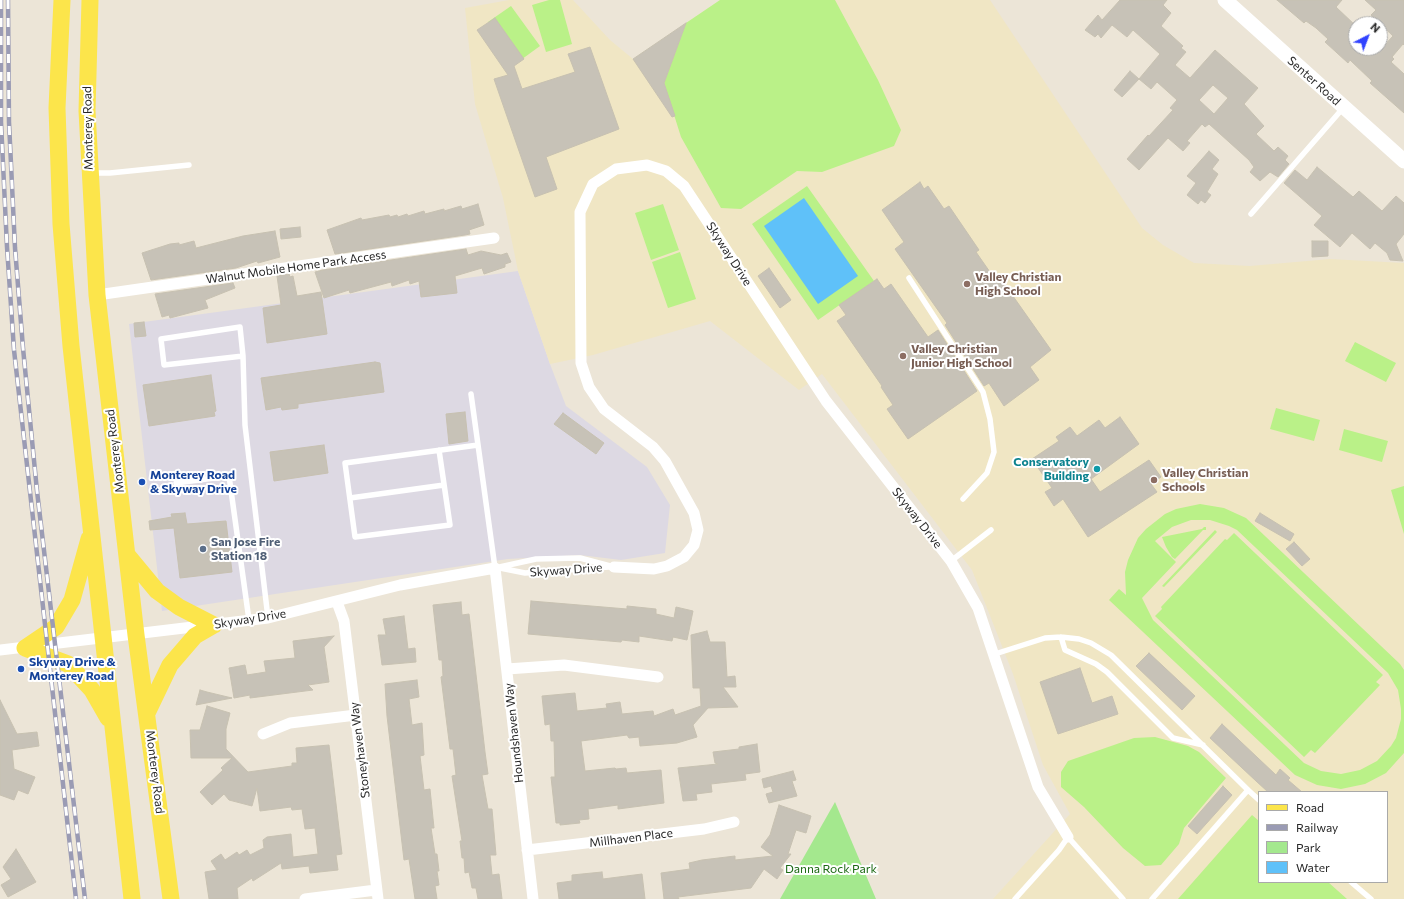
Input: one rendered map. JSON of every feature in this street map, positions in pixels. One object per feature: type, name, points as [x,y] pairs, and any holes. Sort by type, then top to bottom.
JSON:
[{"type":"main road","points":[[62,0],[57,108],[61,224],[71,346],[132,899]]},
{"type":"main road","name":"Monterey Road","points":[[90,0],[87,56],[89,173],[97,295],[136,634],[171,899]]},
{"type":"main road","name":"Senter Road","points":[[1225,0],[1404,161]]},
{"type":"main road","points":[[25,648],[56,626],[72,600],[91,529]]},
{"type":"main road","points":[[128,556],[157,591],[179,607],[214,625]]},
{"type":"main road","points":[[147,713],[170,665],[195,636],[214,625]]},
{"type":"main road","points":[[25,648],[68,664],[92,690],[112,724]]},
{"type":"street","name":"Skyway Drive","points":[[614,567],[654,569],[667,566],[684,557],[694,545],[698,530],[694,513],[665,460],[653,447],[604,409],[589,387],[581,363],[580,212],[593,184],[616,168],[647,165],[666,171],[684,186],[826,401],[951,561],[978,608],[995,654],[1038,787],[1068,837]]},
{"type":"street","name":"Walnut Mobile Home Park Access","points":[[97,295],[494,238]]},
{"type":"street","name":"Skyway Drive","points":[[0,650],[268,618],[337,602],[400,585],[496,568]]},
{"type":"street","name":"Houndshaven Way","points":[[496,568],[533,899]]},
{"type":"street","name":"Stoneyhaven Way","points":[[337,602],[344,621],[377,895]]},
{"type":"street","points":[[507,669],[564,665],[658,677]]},
{"type":"street","points":[[263,734],[290,723],[356,715]]},
{"type":"street","name":"Millhaven Place","points":[[527,850],[704,829],[734,822]]},
{"type":"street","points":[[306,899],[377,895]]},
{"type":"lane","points":[[1250,214],[1344,108]]},
{"type":"lane","points":[[89,173],[110,173],[189,166]]},
{"type":"lane","points":[[909,278],[983,392],[990,419],[994,452],[987,473],[964,499]]},
{"type":"lane","points":[[243,356],[164,365],[162,339],[240,327],[243,356],[245,425],[268,618]]},
{"type":"lane","points":[[471,394],[496,568]]},
{"type":"lane","points":[[439,450],[450,525],[355,538],[345,463],[439,450],[478,445]]},
{"type":"lane","points":[[176,483],[229,476],[249,620]]},
{"type":"lane","points":[[350,498],[444,485]]},
{"type":"lane","points":[[951,561],[991,530]]},
{"type":"lane","name":"Skyway Drive","points":[[496,568],[536,559],[580,558],[614,567]]},
{"type":"lane","name":"Skyway Drive","points":[[496,568],[526,573],[614,567]]},
{"type":"lane","points":[[1061,637],[1065,650],[1096,664],[1107,672],[1173,738],[1204,746]]},
{"type":"lane","points":[[995,654],[1045,638],[1061,637],[1085,641],[1111,655],[1258,799]]},
{"type":"lane","points":[[1152,899],[1248,790]]},
{"type":"lane","points":[[1015,899],[1059,850],[1068,837],[1123,899]]},
{"type":"lane","points":[[1352,883],[1371,899]]},
{"type":"shaded area","name":"Valley Christian Schools","points":[[509,0],[573,0],[610,40],[633,59],[720,0],[990,0],[1142,228],[1163,245],[1194,263],[1250,266],[1330,259],[1404,263],[1404,899],[993,899],[1070,814],[1043,765],[1013,674],[972,570],[822,374],[799,390],[710,321],[593,355],[550,364],[518,271],[503,198],[475,104],[465,8]]},
{"type":"shaded area","points":[[518,271],[566,406],[647,467],[670,505],[665,553],[621,560],[580,555],[508,559],[162,611],[129,324]]},
{"type":"green space","points":[[549,0],[560,0],[572,44],[546,52],[532,5]]},
{"type":"green space","points":[[720,0],[835,0],[878,80],[901,130],[894,146],[822,172],[797,171],[741,209],[721,208],[681,137],[664,83],[686,23]]},
{"type":"green space","points":[[511,6],[540,46],[518,62],[488,22]]},
{"type":"green space","points":[[807,186],[874,281],[818,320],[752,224]]},
{"type":"green space","points":[[663,204],[679,250],[651,260],[635,213]]},
{"type":"green space","points":[[680,252],[696,299],[668,308],[652,262]]},
{"type":"green space","points":[[1355,342],[1396,363],[1386,382],[1345,361]]},
{"type":"green space","points":[[1276,408],[1320,420],[1314,441],[1270,429]]},
{"type":"green space","points":[[1344,429],[1388,441],[1382,462],[1339,450]]},
{"type":"green space","points":[[1404,486],[1404,534],[1391,490]]},
{"type":"green space","points":[[1200,504],[1224,508],[1246,518],[1400,664],[1404,670],[1404,753],[1386,773],[1365,784],[1341,789],[1317,785],[1295,775],[1109,600],[1119,589],[1126,595],[1125,572],[1128,560],[1138,538],[1146,529],[1165,514],[1176,509]],"holes":[[[1191,520],[1210,520],[1237,530],[1388,673],[1398,690],[1401,719],[1396,738],[1391,746],[1377,761],[1360,770],[1341,774],[1321,771],[1304,763],[1153,620],[1142,598],[1176,562],[1155,541],[1172,527]]]},
{"type":"green space","points":[[1206,527],[1206,530],[1203,530],[1175,559],[1172,557],[1162,537],[1202,529]]},
{"type":"green space","points":[[1215,530],[1217,532],[1164,587],[1162,586]]},
{"type":"green space","points":[[1234,533],[1383,675],[1376,682],[1380,685],[1315,753],[1311,750],[1304,757],[1155,616],[1162,609],[1161,607],[1225,539],[1227,540]]},
{"type":"green space","points":[[1155,737],[1188,746],[1199,752],[1226,778],[1184,828],[1179,844],[1161,865],[1145,866],[1123,848],[1084,807],[1061,787],[1061,772],[1068,761],[1134,738]]},
{"type":"green space","name":"Danna Rock Park","points":[[835,802],[876,899],[780,899]]},
{"type":"green space","points":[[1252,815],[1258,820],[1258,883],[1329,883],[1347,899],[1178,899]]},
{"type":"water","points":[[804,198],[858,276],[818,304],[764,226]]},
{"type":"building","points":[[1120,0],[1167,0],[1163,5],[1171,13],[1161,26],[1183,46],[1181,48],[1186,52],[1175,65],[1190,78],[1215,50],[1258,88],[1244,104],[1264,126],[1256,134],[1274,151],[1278,147],[1288,156],[1285,160],[1289,164],[1278,177],[1270,172],[1260,181],[1250,172],[1254,167],[1249,160],[1209,124],[1205,127],[1202,124],[1187,141],[1190,143],[1183,151],[1168,138],[1139,170],[1127,159],[1173,110],[1170,108],[1177,100],[1157,82],[1151,89],[1139,79],[1160,54],[1133,30],[1127,37],[1112,25],[1101,38],[1098,34],[1095,37],[1085,30],[1098,15],[1102,20]],"holes":[[[1213,85],[1228,98],[1214,114],[1199,100]]]},
{"type":"building","points":[[1277,0],[1342,0],[1336,7],[1348,18],[1348,56],[1388,56],[1388,41],[1393,36],[1388,31],[1388,16],[1372,16],[1371,15],[1376,10],[1365,0],[1404,0],[1404,45],[1403,44],[1392,57],[1394,59],[1391,62],[1404,74],[1404,113],[1370,83],[1372,81],[1350,60],[1348,63],[1325,42],[1328,39],[1316,28],[1306,21],[1304,23]]},
{"type":"building","points":[[495,18],[524,59],[514,66],[522,89],[575,72],[568,54],[590,47],[619,129],[546,157],[557,189],[535,197],[494,79],[508,75],[477,30]]},
{"type":"building","points":[[686,23],[664,83],[675,116],[672,117],[633,59]]},
{"type":"building","points":[[1130,71],[1139,79],[1122,97],[1114,90]]},
{"type":"building","points":[[1209,151],[1219,160],[1212,169],[1218,174],[1207,192],[1211,195],[1205,203],[1201,200],[1198,204],[1187,195],[1196,183],[1187,176]]},
{"type":"building","points":[[1317,167],[1353,197],[1359,191],[1382,211],[1396,196],[1404,203],[1404,234],[1396,244],[1403,261],[1390,260],[1387,253],[1375,243],[1370,249],[1352,233],[1340,247],[1314,225],[1322,216],[1284,183],[1295,170],[1307,180]]},
{"type":"building","points":[[920,182],[924,189],[928,186],[944,209],[949,206],[979,250],[976,252],[992,275],[996,272],[1051,350],[1030,367],[1039,380],[1004,406],[989,383],[984,386],[945,325],[947,323],[895,249],[904,242],[882,210]]},
{"type":"building","points":[[478,204],[484,225],[469,230],[470,234],[465,235],[335,254],[327,230],[361,218],[362,220],[389,215],[390,217],[397,215],[398,217],[407,214],[408,216],[424,211],[425,214],[461,206],[462,209]]},
{"type":"building","points":[[300,227],[301,237],[281,239],[280,229]]},
{"type":"building","points":[[275,231],[280,257],[258,263],[257,261],[236,268],[151,280],[142,253],[170,244],[179,243],[179,245],[194,241],[196,248],[243,236]]},
{"type":"building","points":[[1312,241],[1328,241],[1328,256],[1312,257]]},
{"type":"building","points":[[466,249],[468,255],[481,251],[501,255],[507,253],[511,262],[505,264],[505,267],[484,274],[482,268],[455,276],[457,293],[421,297],[419,281],[410,284],[409,280],[392,286],[391,282],[350,293],[349,290],[324,298],[315,272],[323,270]]},
{"type":"building","points":[[769,268],[791,300],[780,308],[758,276]]},
{"type":"building","points":[[289,274],[290,277],[293,276],[297,296],[321,292],[327,334],[267,343],[263,308],[281,305],[277,276]]},
{"type":"building","points":[[877,279],[884,289],[891,284],[928,337],[938,330],[977,391],[908,439],[887,409],[893,405],[881,387],[882,386],[837,321],[846,315],[839,305]]},
{"type":"building","points":[[233,283],[235,288],[205,300],[208,308],[170,318],[169,315],[162,317],[155,294]]},
{"type":"building","points":[[144,322],[146,336],[135,337],[134,323]]},
{"type":"building","points":[[375,362],[380,363],[384,392],[298,404],[298,408],[282,410],[281,407],[266,410],[261,378]]},
{"type":"building","points":[[211,375],[216,411],[214,412],[215,416],[149,426],[143,385]]},
{"type":"building","points":[[465,412],[468,441],[449,444],[446,414]]},
{"type":"building","points":[[563,413],[604,443],[596,454],[554,424]]},
{"type":"building","name":"Conservatory Building","points":[[1120,417],[1139,444],[1091,479],[1100,492],[1149,460],[1161,477],[1151,484],[1157,492],[1088,537],[1063,499],[1054,506],[1045,492],[1052,488],[1032,459],[1059,441],[1056,437],[1070,427],[1077,436],[1099,420],[1105,428]]},
{"type":"building","points":[[324,445],[328,473],[274,481],[270,452]]},
{"type":"building","name":"San Jose Fire Station 18","points":[[185,513],[187,524],[226,521],[232,572],[180,578],[174,528],[150,530],[149,521],[172,517],[171,514]]},
{"type":"building","points":[[1260,513],[1294,534],[1290,541],[1255,521]]},
{"type":"building","points":[[1294,542],[1310,559],[1302,566],[1286,549]]},
{"type":"building","points":[[531,601],[627,609],[627,606],[656,609],[656,614],[674,618],[676,607],[693,611],[687,640],[673,637],[672,641],[639,636],[639,642],[622,640],[621,642],[528,634]]},
{"type":"building","points":[[461,602],[462,615],[469,614],[488,774],[482,775],[488,809],[492,809],[496,855],[490,855],[492,875],[499,874],[502,899],[478,899],[476,888],[472,888],[469,872],[465,873],[464,858],[462,858],[460,841],[462,841],[452,776],[456,775],[453,749],[450,749],[441,677],[443,676],[442,660],[439,660],[433,605]]},
{"type":"building","points":[[404,616],[408,649],[415,648],[416,662],[382,665],[378,635],[386,635],[383,619]]},
{"type":"building","points":[[707,631],[710,642],[725,642],[727,677],[735,676],[736,687],[723,687],[738,707],[708,708],[693,725],[697,737],[677,743],[640,746],[639,737],[629,738],[627,735],[581,741],[585,771],[615,768],[626,768],[627,773],[661,770],[664,803],[618,809],[618,805],[588,809],[589,819],[579,820],[580,823],[560,825],[560,823],[556,823],[551,777],[555,777],[554,741],[551,741],[550,724],[545,725],[542,696],[575,693],[577,711],[607,708],[606,704],[620,702],[622,714],[653,711],[654,716],[673,709],[675,715],[701,706],[700,688],[693,688],[691,635]]},
{"type":"building","points":[[334,636],[324,647],[329,682],[308,685],[313,690],[250,698],[250,695],[234,698],[229,668],[245,665],[247,675],[266,672],[264,661],[295,658],[293,641]]},
{"type":"building","points":[[1149,653],[1195,696],[1182,710],[1136,666]]},
{"type":"building","points":[[1080,668],[1092,703],[1112,696],[1118,714],[1058,734],[1040,682]]},
{"type":"building","points":[[417,680],[419,697],[409,699],[412,725],[422,723],[424,755],[420,756],[424,790],[430,789],[434,828],[431,828],[439,871],[437,871],[439,885],[435,886],[437,899],[415,899],[409,859],[404,860],[387,716],[385,684]]},
{"type":"building","points":[[200,690],[207,692],[232,698],[196,705]]},
{"type":"building","points":[[0,700],[17,734],[37,732],[39,746],[12,750],[14,769],[35,777],[28,794],[18,790],[14,800],[0,795]]},
{"type":"building","points":[[207,706],[230,713],[226,729],[226,749],[248,772],[292,766],[292,763],[297,763],[296,748],[329,745],[342,854],[336,855],[338,870],[310,873],[309,866],[282,869],[281,863],[253,881],[252,878],[237,888],[238,899],[209,899],[205,872],[217,870],[211,861],[221,854],[225,860],[237,852],[239,855],[247,850],[250,855],[264,848],[263,840],[267,837],[291,834],[293,857],[318,854],[315,828],[305,829],[302,809],[292,810],[291,807],[260,811],[257,788],[252,806],[229,800],[224,794],[212,805],[200,792],[223,770],[221,768],[232,758],[191,758],[190,730],[200,730]]},
{"type":"building","points":[[1222,724],[1276,775],[1280,769],[1290,778],[1288,780],[1301,791],[1267,791],[1210,738]]},
{"type":"building","points":[[757,744],[760,772],[745,774],[746,780],[711,784],[712,792],[696,794],[697,800],[683,801],[678,768],[718,764],[715,763],[713,752],[739,749],[739,747]]},
{"type":"building","points":[[793,771],[796,780],[792,781],[797,796],[769,803],[766,794],[773,792],[771,786],[764,788],[762,779]]},
{"type":"building","points":[[1223,786],[1232,795],[1197,834],[1188,826]]},
{"type":"building","points":[[779,805],[811,816],[806,833],[796,830],[788,854],[791,854],[780,868],[783,870],[777,879],[764,869],[751,888],[678,897],[679,899],[664,899],[661,873],[690,869],[689,863],[702,860],[735,856],[735,860],[773,856],[761,847],[770,835]]},
{"type":"building","points":[[16,849],[36,882],[8,897],[1,885],[11,879],[3,867]]},
{"type":"building","points":[[602,872],[603,879],[642,874],[645,899],[559,899],[557,883],[572,881],[572,875]]},
{"type":"railway","points":[[1,0],[1,122],[14,350],[76,899]]},
{"type":"railway","points":[[8,0],[9,122],[15,248],[23,348],[37,491],[85,899]]},
{"type":"place","name":"Valley Christian High School","points":[[967,284]]},
{"type":"place","name":"Valley Christian Junior High School","points":[[903,356]]},
{"type":"place","name":"Conservatory Building","points":[[1097,469]]},
{"type":"place","name":"Valley Christian Schools","points":[[1154,480]]},
{"type":"place","name":"Monterey Road & Skyway Drive","points":[[142,482]]},
{"type":"place","name":"San Jose Fire Station 18","points":[[203,549]]},
{"type":"place","name":"Skyway Drive & Monterey Road","points":[[21,669]]}]
